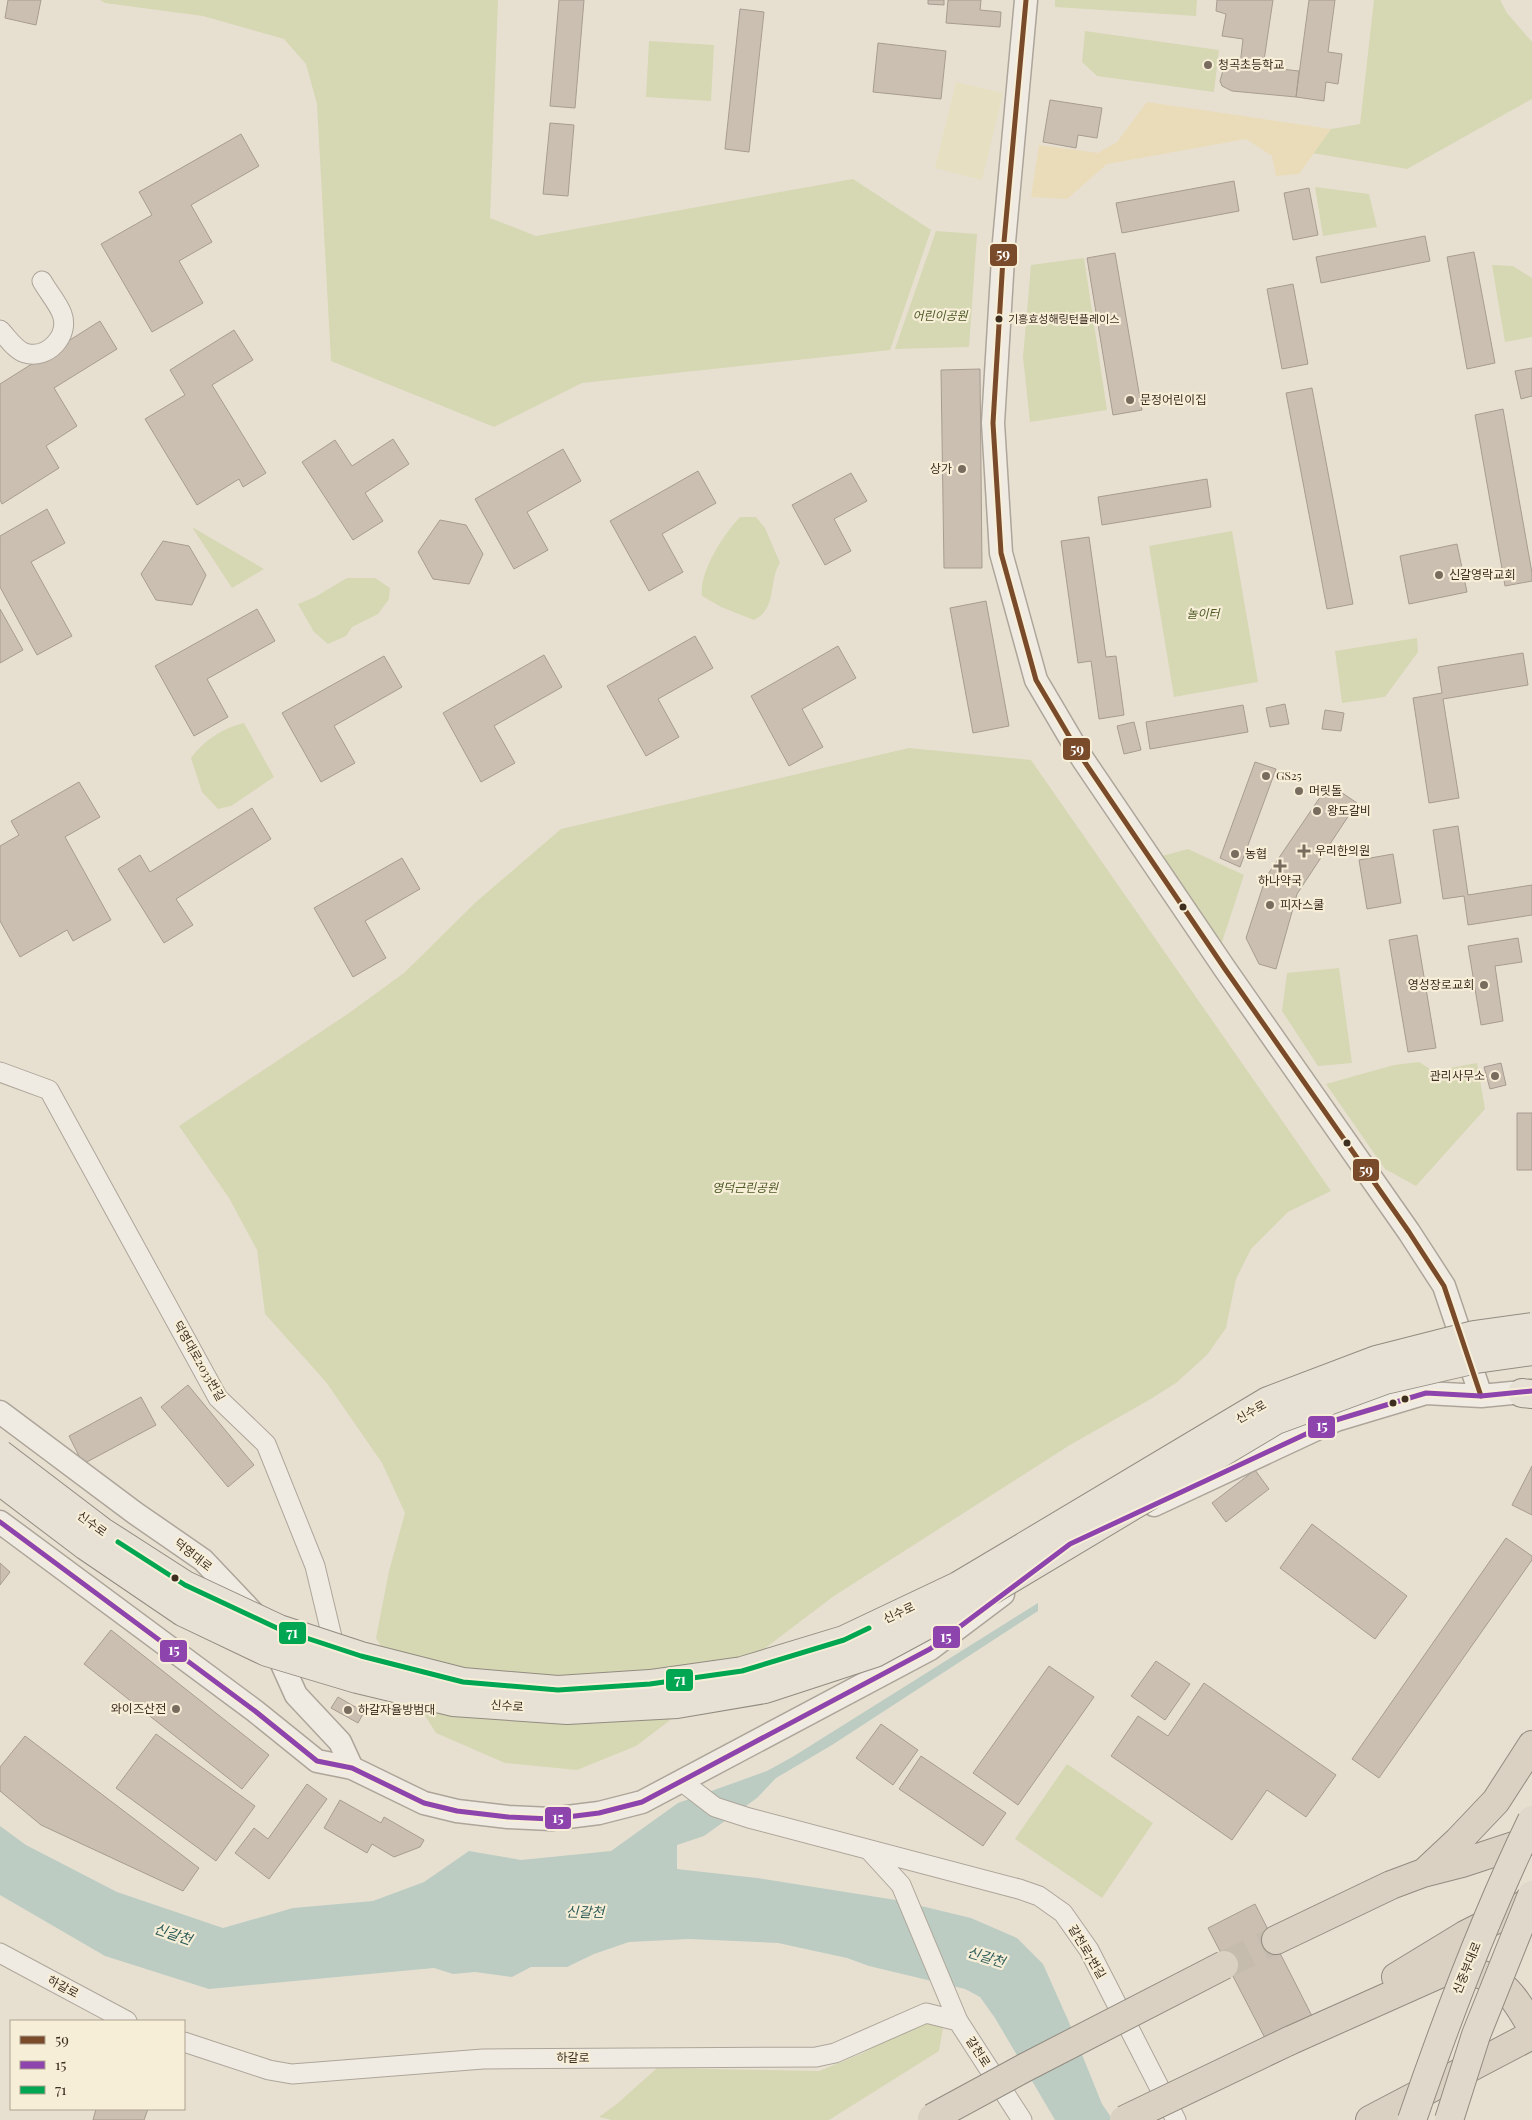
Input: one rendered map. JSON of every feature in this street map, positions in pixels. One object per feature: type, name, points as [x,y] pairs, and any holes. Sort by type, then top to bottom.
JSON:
[{"type":"highway","points":[[1423,1873],[1458,1841],[1496,1800],[1532,1744]]},
{"type":"highway","name":"신중부대로","points":[[1412,2120],[1452,2005],[1499,1888],[1532,1820]]},
{"type":"highway","points":[[1276,1940],[1391,1885],[1423,1873],[1462,1863],[1532,1840]]},
{"type":"highway","points":[[1449,2120],[1476,2035],[1532,1895]]},
{"type":"highway","points":[[1289,2041],[1465,1935],[1532,1901]]},
{"type":"highway","points":[[930,2119],[1026,2067],[1224,1965]]},
{"type":"highway","points":[[1124,2120],[1289,2041],[1448,1970],[1469,1970],[1489,1976],[1516,1999],[1532,2028]]},
{"type":"highway","points":[[1370,2120],[1532,2035]]},
{"type":"main road","name":"신수로","points":[[0,1454],[101,1531],[185,1585],[279,1629],[360,1656],[463,1682],[558,1690],[650,1684],[742,1670],[844,1640],[958,1586],[1268,1401],[1376,1360],[1474,1335],[1532,1328]]},
{"type":"main road","name":"신수로","points":[[0,1481],[86,1546],[183,1612],[267,1652],[357,1679],[453,1702],[567,1710],[678,1704],[765,1689],[875,1653],[995,1588],[1276,1420],[1385,1380],[1476,1359],[1532,1351]]},
{"type":"street","points":[[1026,0],[1004,242],[994,423],[1000,553],[1036,680],[1082,758],[1219,961],[1409,1232],[1444,1286],[1481,1396]]},
{"type":"street","points":[[0,330],[18,349],[25,353],[36,355],[48,350],[59,342],[63,330],[63,315],[42,281]]},
{"type":"street","name":"덕영대로2033번길","points":[[0,1072],[49,1090],[218,1398],[266,1444],[315,1566],[332,1637],[349,1684]]},
{"type":"street","points":[[1426,1393],[1447,1360],[1451,1320],[1444,1286]]},
{"type":"street","points":[[0,1522],[255,1711],[317,1762],[352,1768],[424,1803],[456,1811],[508,1817],[552,1819],[599,1813],[642,1802],[930,1649],[1070,1544],[1336,1420],[1426,1393],[1481,1396],[1529,1393]]},
{"type":"street","name":"덕영대로","points":[[0,1412],[135,1513],[204,1560],[266,1626],[296,1695],[340,1742],[352,1768]]},
{"type":"street","points":[[681,1780],[714,1807],[869,1850]]},
{"type":"street","name":"갈천로","points":[[869,1850],[900,1885],[958,2021],[1022,2120]]},
{"type":"street","name":"갈천로7번길","points":[[869,1850],[1019,1889],[1039,1896],[1063,1914],[1089,1950],[1176,2120]]},
{"type":"street","name":"하갈로","points":[[0,1953],[125,2020]]},
{"type":"street","name":"하갈로","points":[[185,2042],[269,2070],[292,2074],[482,2059],[816,2057],[835,2053],[926,2013],[958,2021]]},
{"type":"shaded area","points":[[956,82],[1003,93],[982,180],[935,168]]},
{"type":"green space","points":[[100,0],[498,0],[490,218],[536,236],[853,179],[931,230],[890,350],[582,383],[494,427],[331,361],[317,104],[306,64],[284,39],[203,16],[105,3]]},
{"type":"green space","points":[[1055,0],[1197,0],[1196,16],[1055,7]]},
{"type":"green space","points":[[1374,0],[1500,0],[1507,13],[1532,42],[1532,99],[1407,169],[1312,153],[1331,129],[1360,124]]},
{"type":"green space","points":[[1085,31],[1219,50],[1214,92],[1097,76],[1082,62]]},
{"type":"green space","points":[[649,41],[714,45],[711,101],[646,97]]},
{"type":"green space","points":[[1315,187],[1369,194],[1377,227],[1323,236]]},
{"type":"green space","name":"어린이공원","points":[[936,231],[977,234],[969,347],[895,349]]},
{"type":"green space","points":[[1084,258],[1107,410],[1030,422],[1023,357],[1031,265]]},
{"type":"green space","points":[[1492,265],[1513,266],[1532,278],[1532,337],[1505,342]]},
{"type":"green space","points":[[740,517],[756,517],[765,528],[780,563],[776,570],[770,601],[762,615],[754,620],[721,607],[702,596],[702,586],[708,564],[720,543]]},
{"type":"green space","points":[[192,527],[264,569],[232,588]]},
{"type":"green space","name":"놀이터","points":[[1232,531],[1258,682],[1174,697],[1149,546]]},
{"type":"green space","points":[[347,578],[375,578],[390,588],[389,599],[378,614],[352,627],[346,636],[328,644],[314,632],[298,604],[315,597]]},
{"type":"green space","points":[[1417,638],[1418,652],[1385,697],[1342,703],[1335,651]]},
{"type":"green space","points":[[244,723],[274,777],[231,806],[218,809],[202,792],[191,758],[214,736]]},
{"type":"green space","name":"영덕근린공원","points":[[909,748],[1031,760],[1331,1191],[1288,1212],[1251,1249],[1236,1279],[1226,1328],[1207,1355],[1176,1383],[1070,1445],[834,1596],[636,1746],[577,1770],[505,1763],[436,1733],[376,1638],[389,1571],[405,1513],[382,1463],[326,1382],[265,1314],[257,1250],[229,1198],[179,1126],[349,1013],[404,973],[476,902],[561,829]]},
{"type":"green space","points":[[1188,849],[1244,875],[1221,945],[1162,856]]},
{"type":"green space","points":[[1339,968],[1352,1063],[1318,1066],[1282,1011],[1287,973]]},
{"type":"green space","points":[[1419,1062],[1433,1071],[1477,1063],[1485,1109],[1416,1186],[1385,1169],[1326,1084],[1394,1065]]},
{"type":"green space","points":[[1067,1764],[1153,1823],[1102,1898],[1015,1839]]},
{"type":"green space","points":[[923,2016],[943,2028],[939,2051],[829,2120],[612,2120],[599,2117],[618,2103],[657,2068],[819,2071],[863,2053]]},
{"type":"sand","points":[[1147,102],[1331,129],[1299,174],[1276,176],[1272,156],[1246,139],[1107,164],[1067,199],[1031,197],[1039,145],[1098,153],[1117,142]]},
{"type":"water","name":"신갈천","points":[[1038,1603],[1038,1611],[832,1745],[776,1778],[757,1798],[704,1836],[677,1845],[677,1869],[757,1878],[896,1900],[971,1918],[1017,1938],[1043,1964],[1102,2104],[1113,2120],[1055,2120],[995,2018],[980,1997],[965,1989],[869,1966],[847,1958],[778,1943],[689,1939],[629,1942],[594,1954],[567,1967],[531,1967],[512,1977],[475,1972],[453,1974],[434,1968],[209,1989],[105,1956],[0,1895],[0,1826],[26,1845],[117,1892],[223,1928],[293,1908],[373,1901],[424,1882],[469,1851],[521,1860],[611,1851],[678,1803],[767,1771],[794,1756]]},
{"type":"building","points":[[8,0],[41,0],[36,25],[5,18]]},
{"type":"building","points":[[559,0],[584,0],[575,108],[550,106]]},
{"type":"building","points":[[928,0],[944,0],[944,5],[928,4]]},
{"type":"building","points":[[948,0],[981,0],[980,10],[1001,12],[1000,27],[946,23]]},
{"type":"building","points":[[1217,0],[1273,0],[1263,67],[1299,71],[1296,97],[1232,91],[1222,86],[1220,81],[1224,67],[1230,64],[1240,65],[1243,39],[1222,36],[1226,14],[1216,11]]},
{"type":"building","points":[[1309,0],[1335,0],[1328,52],[1342,54],[1338,84],[1326,82],[1324,101],[1296,97]]},
{"type":"building","points":[[740,9],[764,12],[749,152],[725,149]]},
{"type":"building","points":[[878,43],[946,51],[941,99],[873,92]]},
{"type":"building","points":[[1050,100],[1102,108],[1097,138],[1078,135],[1076,148],[1043,142]]},
{"type":"building","points":[[550,123],[574,125],[568,196],[543,194]]},
{"type":"building","points":[[241,134],[259,166],[191,205],[212,242],[179,261],[203,303],[152,332],[101,244],[152,215],[139,192]]},
{"type":"building","points":[[1234,181],[1239,211],[1122,233],[1116,203]]},
{"type":"building","points":[[1309,188],[1318,235],[1293,240],[1284,193]]},
{"type":"building","points":[[1425,236],[1430,261],[1321,283],[1316,257]]},
{"type":"building","points":[[1474,252],[1495,363],[1467,369],[1447,257]]},
{"type":"building","points":[[1115,253],[1142,410],[1113,415],[1087,258]]},
{"type":"building","points":[[1293,284],[1308,364],[1282,369],[1267,289]]},
{"type":"building","points":[[100,321],[117,349],[54,388],[77,426],[46,446],[59,468],[2,504],[0,500],[0,384]]},
{"type":"building","points":[[234,330],[253,360],[212,385],[266,473],[243,487],[239,479],[197,505],[145,419],[185,395],[170,370]]},
{"type":"building","points":[[1532,368],[1532,396],[1521,399],[1515,371]]},
{"type":"building","name":"상가","points":[[980,369],[982,568],[944,568],[941,370]]},
{"type":"building","points":[[1312,388],[1353,604],[1327,609],[1286,393]]},
{"type":"building","points":[[1503,409],[1532,573],[1532,581],[1505,586],[1475,415]]},
{"type":"building","points":[[393,439],[409,464],[365,493],[383,521],[353,540],[302,462],[335,440],[352,466]]},
{"type":"building","points":[[563,449],[581,481],[527,512],[548,550],[514,569],[475,499]]},
{"type":"building","points":[[698,471],[716,503],[662,534],[683,572],[649,591],[610,521]]},
{"type":"building","points":[[851,473],[867,501],[834,519],[851,551],[825,565],[792,505]]},
{"type":"building","points":[[1207,479],[1211,507],[1102,525],[1098,497]]},
{"type":"building","points":[[47,509],[65,543],[31,562],[72,636],[37,655],[0,587],[0,536]]},
{"type":"building","points":[[440,520],[466,525],[483,554],[469,584],[433,579],[418,552]]},
{"type":"building","points":[[1089,537],[1106,657],[1116,656],[1124,715],[1099,719],[1091,661],[1078,663],[1061,541]]},
{"type":"building","points":[[163,541],[189,546],[206,575],[192,605],[156,600],[141,574]]},
{"type":"building","points":[[1457,544],[1467,592],[1409,604],[1400,556]]},
{"type":"building","points":[[986,601],[1009,726],[973,733],[950,608]]},
{"type":"building","points":[[0,609],[23,650],[0,663]]},
{"type":"building","points":[[257,609],[275,641],[207,679],[228,717],[194,736],[155,666]]},
{"type":"building","points":[[695,636],[713,668],[658,699],[679,737],[646,756],[607,686]]},
{"type":"building","points":[[838,646],[856,678],[802,709],[823,747],[789,766],[751,696]]},
{"type":"building","points":[[1523,653],[1528,685],[1443,699],[1459,798],[1429,803],[1413,698],[1442,693],[1438,667]]},
{"type":"building","points":[[544,655],[562,687],[494,726],[515,763],[481,782],[443,713]]},
{"type":"building","points":[[384,656],[402,687],[334,726],[355,763],[321,782],[282,713]]},
{"type":"building","points":[[1285,704],[1289,724],[1270,727],[1266,708]]},
{"type":"building","points":[[1243,705],[1248,732],[1150,749],[1146,722]]},
{"type":"building","points":[[1325,710],[1344,713],[1341,731],[1322,729]]},
{"type":"building","points":[[1134,722],[1141,750],[1124,754],[1117,726]]},
{"type":"building","points":[[1255,762],[1276,769],[1240,867],[1220,858]]},
{"type":"building","points":[[79,782],[100,817],[65,837],[111,920],[73,941],[67,930],[20,957],[0,921],[0,846],[19,835],[11,821]]},
{"type":"building","points":[[1329,784],[1357,803],[1297,894],[1276,969],[1259,964],[1246,938],[1266,877]]},
{"type":"building","points":[[252,808],[271,839],[176,899],[193,925],[164,943],[118,869],[140,855],[150,872]]},
{"type":"building","points":[[1458,826],[1468,895],[1532,885],[1532,915],[1468,925],[1464,896],[1443,899],[1433,830]]},
{"type":"building","points":[[1393,854],[1401,903],[1367,909],[1359,860]]},
{"type":"building","points":[[402,858],[420,889],[365,921],[386,958],[353,977],[314,908]]},
{"type":"building","points":[[1417,935],[1436,1048],[1408,1052],[1389,940]]},
{"type":"building","points":[[1518,938],[1522,962],[1495,966],[1503,1021],[1481,1025],[1468,946]]},
{"type":"building","name":"관리사무소","points":[[1501,1063],[1506,1085],[1490,1089],[1484,1067]]},
{"type":"building","points":[[1517,1113],[1532,1113],[1532,1170],[1517,1170]]},
{"type":"building","points":[[188,1385],[254,1465],[228,1487],[161,1407]]},
{"type":"building","points":[[141,1397],[156,1425],[83,1464],[69,1436]]},
{"type":"building","points":[[1532,1466],[1532,1515],[1512,1505]]},
{"type":"building","points":[[1255,1470],[1269,1489],[1226,1522],[1212,1503]]},
{"type":"building","points":[[1312,1524],[1407,1596],[1375,1639],[1280,1568]]},
{"type":"building","points":[[1506,1538],[1532,1556],[1532,1560],[1379,1778],[1352,1759]]},
{"type":"building","points":[[0,1563],[10,1572],[0,1585]]},
{"type":"building","name":"와이즈산전","points":[[111,1630],[269,1755],[242,1789],[84,1664]]},
{"type":"building","points":[[1156,1661],[1190,1684],[1165,1720],[1131,1696]]},
{"type":"building","points":[[1049,1666],[1094,1697],[1018,1805],[973,1773]]},
{"type":"building","points":[[1204,1683],[1336,1775],[1306,1817],[1267,1790],[1232,1840],[1111,1756],[1138,1716],[1168,1736]]},
{"type":"building","name":"하갈자율방범대","points":[[338,1697],[364,1712],[358,1723],[331,1708]]},
{"type":"building","points":[[881,1724],[918,1750],[893,1785],[856,1758]]},
{"type":"building","points":[[156,1734],[255,1806],[216,1861],[116,1788]]},
{"type":"building","points":[[25,1736],[199,1868],[183,1891],[41,1825],[0,1791],[0,1767]]},
{"type":"building","points":[[921,1756],[1006,1813],[983,1846],[899,1789]]},
{"type":"building","points":[[307,1784],[327,1799],[269,1879],[235,1853],[254,1828],[268,1839]]},
{"type":"building","points":[[340,1800],[381,1823],[384,1817],[424,1840],[420,1847],[394,1857],[372,1844],[367,1853],[324,1828]]},
{"type":"building","points":[[1255,1904],[1313,2018],[1267,2042],[1208,1928]]},
{"type":"building","points":[[96,2110],[148,2110],[144,2120],[93,2120]]},
{"type":"tunnel","points":[[1224,1965],[1276,1940]]},
{"type":"transit line","name":"59","points":[[1026,0],[1004,242],[993,423],[1001,553],[1036,680],[1082,758],[1225,969],[1409,1232],[1444,1286],[1481,1396]]},
{"type":"transit line","name":"15","points":[[0,1522],[255,1711],[317,1761],[352,1768],[424,1803],[457,1811],[508,1817],[551,1819],[599,1813],[642,1802],[930,1649],[1070,1544],[1336,1420],[1426,1393],[1481,1396],[1532,1391]]},
{"type":"transit line","name":"71","points":[[118,1542],[185,1585],[279,1629],[361,1656],[463,1682],[558,1690],[650,1684],[742,1671],[844,1640],[869,1628]]},
{"type":"place","name":"청곡초등학교","points":[[1208,65]]},
{"type":"place","name":"기흥효성해링턴플레이스","points":[[999,319]]},
{"type":"place","name":"문정어린이집","points":[[1130,400]]},
{"type":"place","name":"상가","points":[[962,469]]},
{"type":"place","name":"신갈영락교회","points":[[1439,575]]},
{"type":"place","name":"GS25","points":[[1266,776]]},
{"type":"place","name":"머릿돌","points":[[1299,791]]},
{"type":"place","name":"왕도갈비","points":[[1317,811]]},
{"type":"place","name":"우리한의원","points":[[1304,851]]},
{"type":"place","name":"농협","points":[[1235,854]]},
{"type":"place","name":"하나약국","points":[[1280,866]]},
{"type":"place","name":"피자스쿨","points":[[1270,905]]},
{"type":"place","name":"영성장로교회","points":[[1484,985]]},
{"type":"place","name":"관리사무소","points":[[1495,1076]]},
{"type":"place","name":"와이즈산전","points":[[176,1709]]},
{"type":"place","name":"하갈자율방범대","points":[[348,1710]]}]
